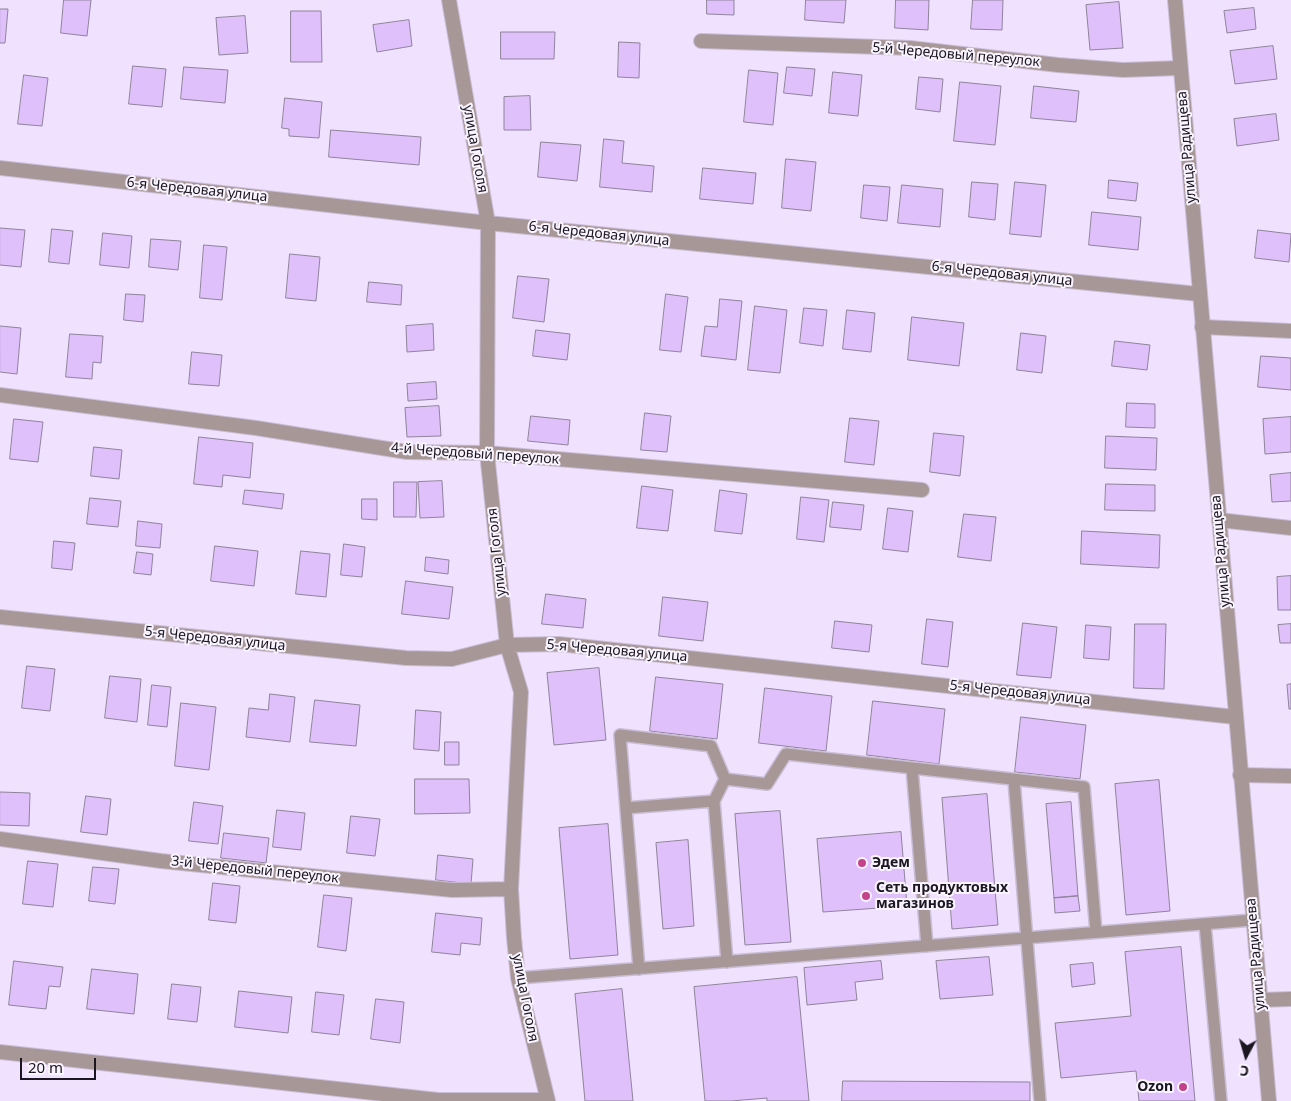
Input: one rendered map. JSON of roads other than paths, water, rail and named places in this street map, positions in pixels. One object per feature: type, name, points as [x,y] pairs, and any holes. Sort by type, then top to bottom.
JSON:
[{"type":"street","name":"улица Гоголя","points":[[449,0],[488,223],[486,453],[506,645],[521,692],[511,888],[518,978],[548,1101]]},
{"type":"street","name":"улица Радищева","points":[[1175,0],[1269,1101]]},
{"type":"street","name":"5-й Чередовый переулок","points":[[701,42],[910,48],[1058,65],[1123,70],[1180,68]]},
{"type":"street","name":"6-я Чередовая улица","points":[[0,168],[488,223],[1200,294]]},
{"type":"street","points":[[1202,326],[1291,332]]},
{"type":"street","name":"4-й Чередовый переулок","points":[[0,395],[256,428],[407,452],[486,453],[922,490]]},
{"type":"street","points":[[1219,520],[1291,528]]},
{"type":"street","name":"5-я Чередовая улица","points":[[0,617],[406,658],[452,658],[506,645],[559,644],[1235,717]]},
{"type":"street","points":[[1240,775],[1291,776]]},
{"type":"street","name":"3-й Чередовый переулок","points":[[0,839],[161,861],[452,890],[511,888]]},
{"type":"street","points":[[1260,1000],[1291,999]]},
{"type":"street","points":[[0,1052],[438,1100],[548,1101]]},
{"type":"lane","points":[[639,969],[620,735],[711,746],[725,779],[714,801],[727,962]]},
{"type":"lane","points":[[725,779],[767,784],[786,754],[1084,787],[1096,932]]},
{"type":"lane","points":[[912,768],[927,946]]},
{"type":"lane","points":[[1014,780],[1040,1101]]},
{"type":"lane","points":[[626,808],[714,801]]},
{"type":"lane","points":[[518,978],[1253,920]]},
{"type":"lane","points":[[1204,924],[1221,1101]]},
{"type":"place","name":"Эдем","points":[[862,863]]},
{"type":"place","name":"Сеть продуктовых магазинов","points":[[866,896]]},
{"type":"place","name":"Ozon","points":[[1183,1087]]}]
